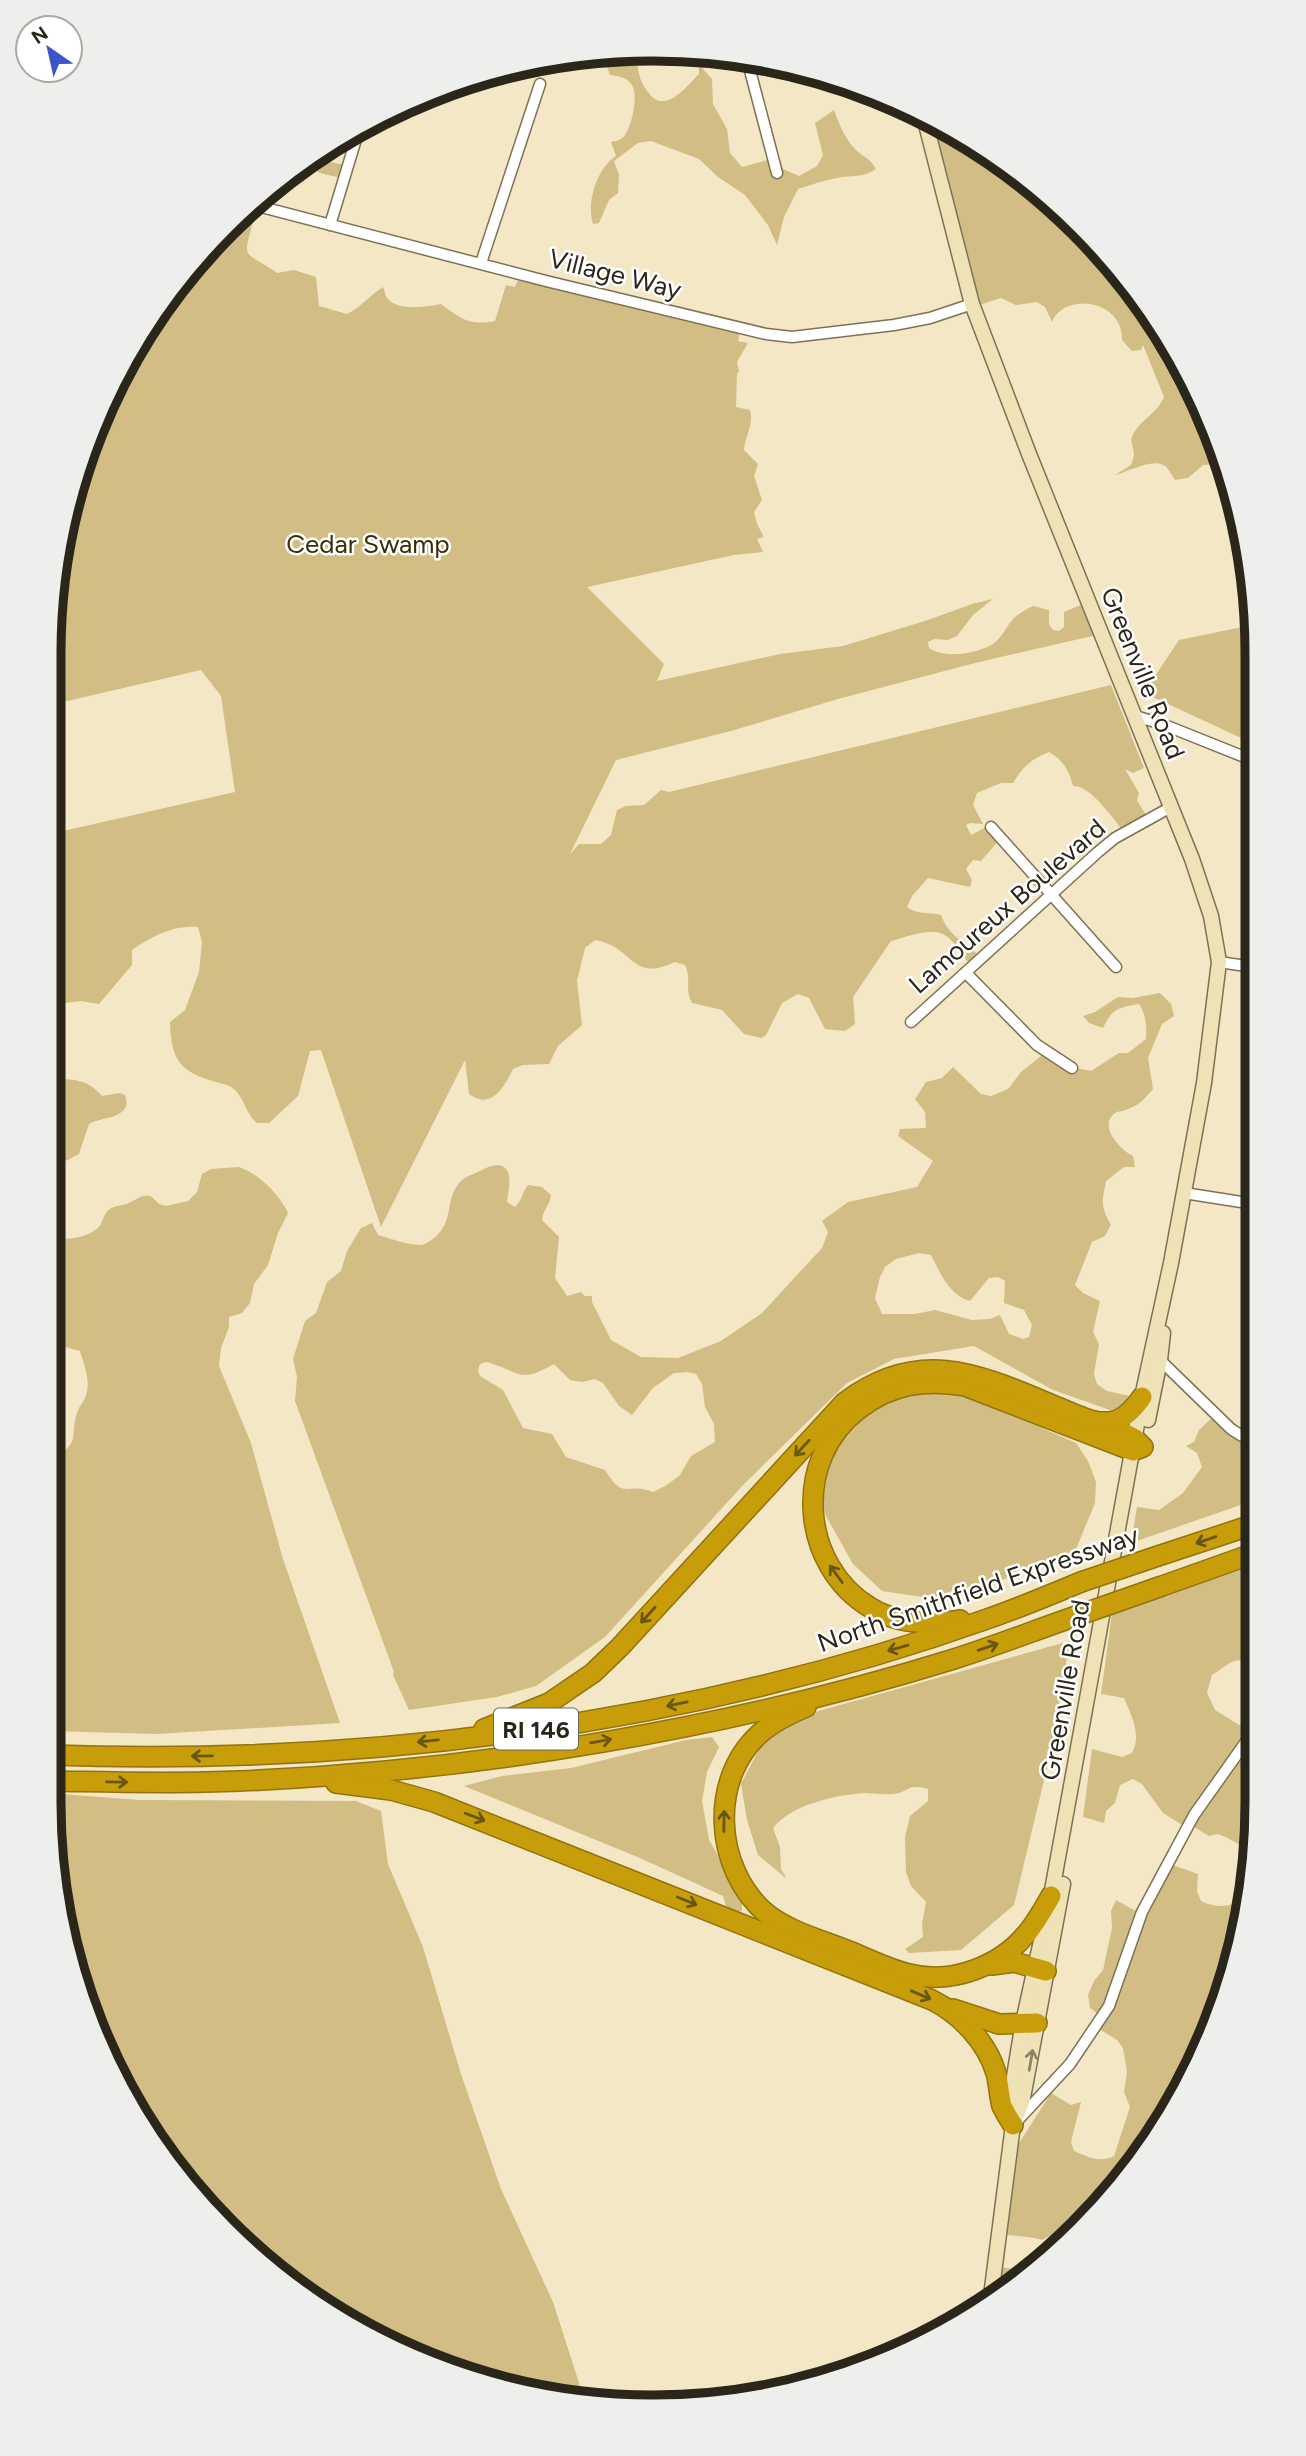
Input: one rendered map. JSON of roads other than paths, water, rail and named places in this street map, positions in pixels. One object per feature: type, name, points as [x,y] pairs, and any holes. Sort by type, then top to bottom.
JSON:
[{"type":"highway","points":[[465,1737],[549,1703],[593,1673],[845,1402],[873,1383],[916,1369],[953,1370],[1079,1416],[1103,1422],[1121,1418],[1131,1411],[1142,1397]]},
{"type":"highway","points":[[1009,1611],[957,1621],[923,1623],[891,1617],[858,1599],[832,1571],[814,1527],[815,1473],[826,1446],[849,1416],[868,1402],[890,1390],[922,1382],[942,1382],[965,1387],[1114,1443],[1125,1456],[1135,1452],[1103,1422]]},
{"type":"highway","name":"North Smithfield Expressway","points":[[61,1755],[134,1758],[320,1752],[514,1733],[593,1720],[722,1694],[910,1645],[1245,1527]]},
{"type":"highway","name":"North Smithfield Expressway","points":[[61,1781],[228,1782],[290,1779],[444,1764],[678,1728],[860,1685],[957,1658],[1245,1557]]},
{"type":"highway","points":[[860,1685],[785,1716],[765,1729],[742,1757],[727,1790],[724,1814],[726,1844],[735,1872],[767,1913],[815,1938],[886,1966],[926,1977],[965,1973],[1014,1962],[1040,1970]]},
{"type":"highway","points":[[290,1779],[391,1790],[435,1802],[880,1977],[948,2008],[999,2024],[1030,2023]]},
{"type":"highway","points":[[984,1967],[1026,1935],[1051,1896]]},
{"type":"highway","points":[[948,2008],[974,2034],[991,2061],[996,2072],[1002,2106],[1013,2125]]},
{"type":"main road","name":"Greenville Road","points":[[927,129],[972,304],[1025,444],[1204,891],[1219,962],[1204,1083],[1171,1263],[1142,1397],[1135,1452],[1030,2023],[1022,2103],[1013,2125],[992,2287]]},
{"type":"main road","name":"Greenville Road","points":[[1040,1970],[1051,1896],[1135,1452],[1160,1360],[1171,1263]]},
{"type":"street","points":[[750,70],[778,173]]},
{"type":"street","points":[[481,263],[540,84]]},
{"type":"street","points":[[330,225],[355,142]]},
{"type":"street","name":"Village Way","points":[[264,208],[712,322],[792,337],[930,318],[972,304]]},
{"type":"street","points":[[1135,716],[1245,757]]},
{"type":"street","name":"Lamoureux Boulevard","points":[[911,1022],[1115,838],[1171,807]]},
{"type":"street","points":[[990,827],[1116,967]]},
{"type":"street","points":[[1219,962],[1245,966]]},
{"type":"street","points":[[966,973],[1037,1045],[1072,1068]]},
{"type":"street","points":[[1184,1193],[1245,1203]]},
{"type":"street","points":[[1160,1360],[1231,1429],[1245,1436]]},
{"type":"street","points":[[1013,2125],[1070,2064],[1109,2006],[1142,1912],[1194,1815],[1245,1743]]},
{"type":"park label","name":"Cedar Swamp","points":[[368,544]]}]
